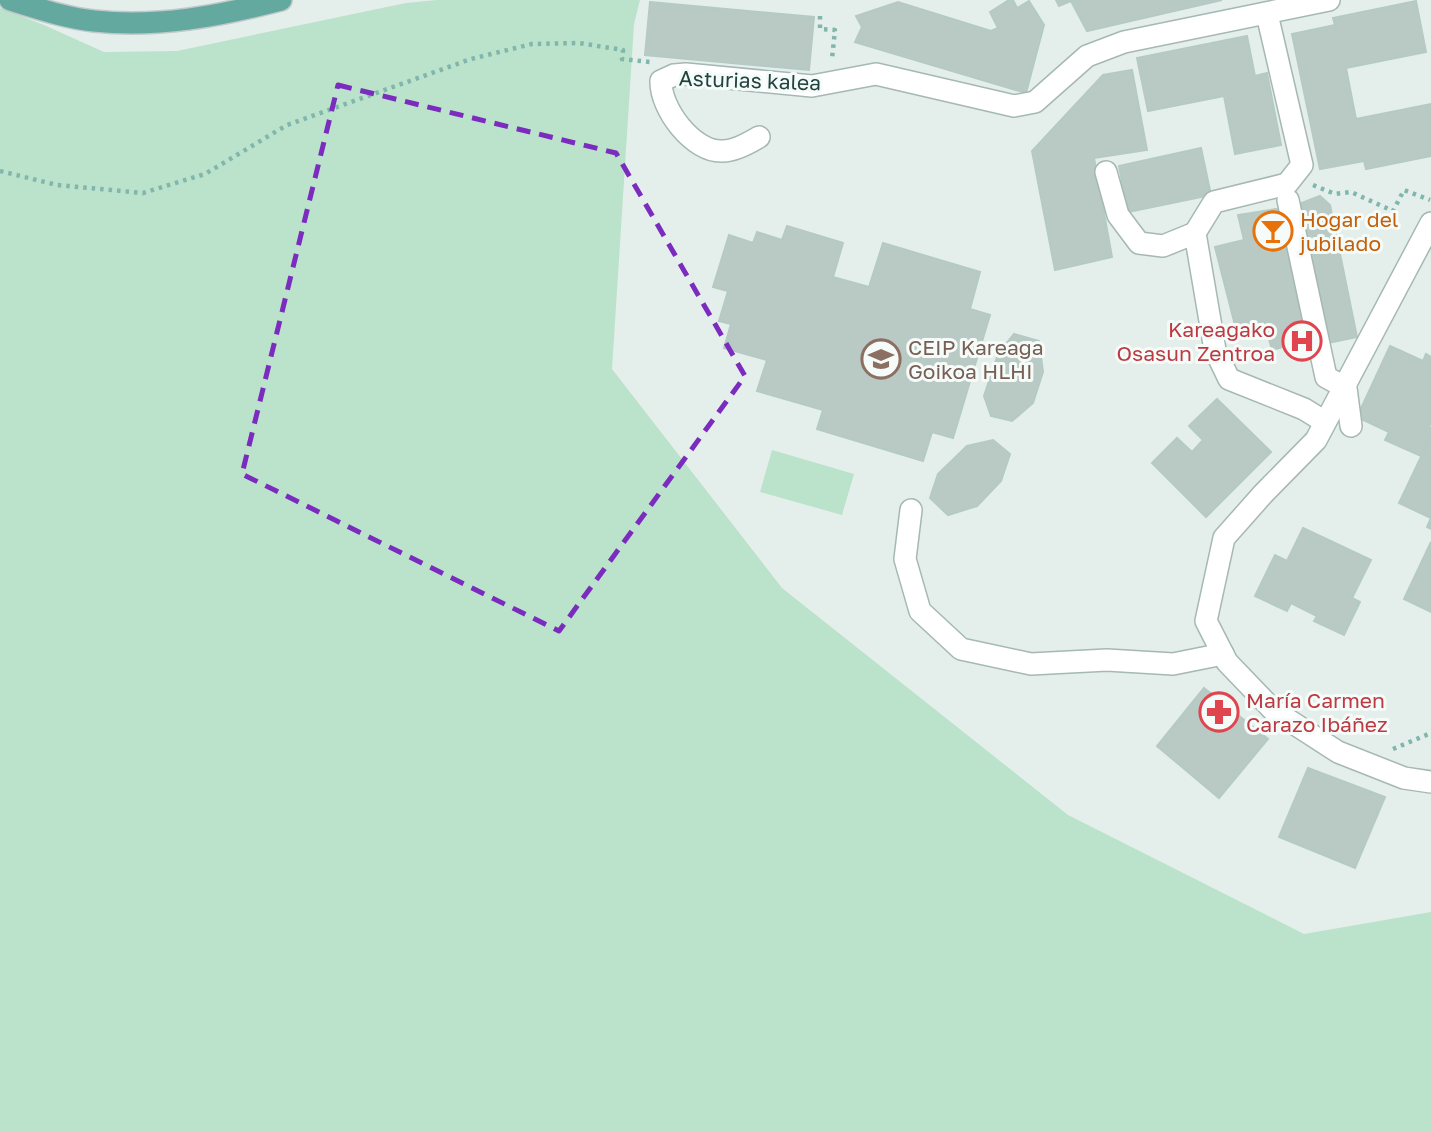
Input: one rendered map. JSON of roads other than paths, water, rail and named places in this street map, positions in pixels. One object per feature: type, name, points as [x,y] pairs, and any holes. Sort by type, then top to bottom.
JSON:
[{"type":"main road","points":[[10,0],[92,21],[134,24],[228,14],[281,0]]},
{"type":"street","name":"Asturias kalea","points":[[759,136],[742,146],[723,151],[698,143],[684,132],[669,109],[660,93],[661,81],[674,75],[686,74],[812,86],[876,74],[1014,106],[1035,103],[1087,56],[1124,42],[1329,0]]},
{"type":"street","points":[[1107,172],[1118,215],[1139,243],[1163,246],[1195,233],[1214,202],[1287,184],[1302,165],[1267,14]]},
{"type":"street","points":[[1288,200],[1326,377],[1346,388]]},
{"type":"street","points":[[1431,223],[1317,440],[1224,538],[1206,621],[1227,662],[1273,710],[1338,752],[1404,778],[1431,782]]},
{"type":"street","points":[[1195,233],[1215,350],[1229,379],[1304,409],[1325,422]]},
{"type":"street","points":[[1346,388],[1351,426]]},
{"type":"street","points":[[911,510],[905,558],[920,611],[961,649],[1031,664],[1107,660],[1173,664],[1223,654]]},
{"type":"place","name":"Hogar del jubilado","points":[[1273,231]]},
{"type":"place","name":"Kareagako Osasun Zentroa","points":[[1302,341]]},
{"type":"place","name":"CEIP Kareaga Goikoa HLHI","points":[[881,359]]},
{"type":"place","name":"María Carmen Carazo Ibáñez","points":[[1219,712]]}]
